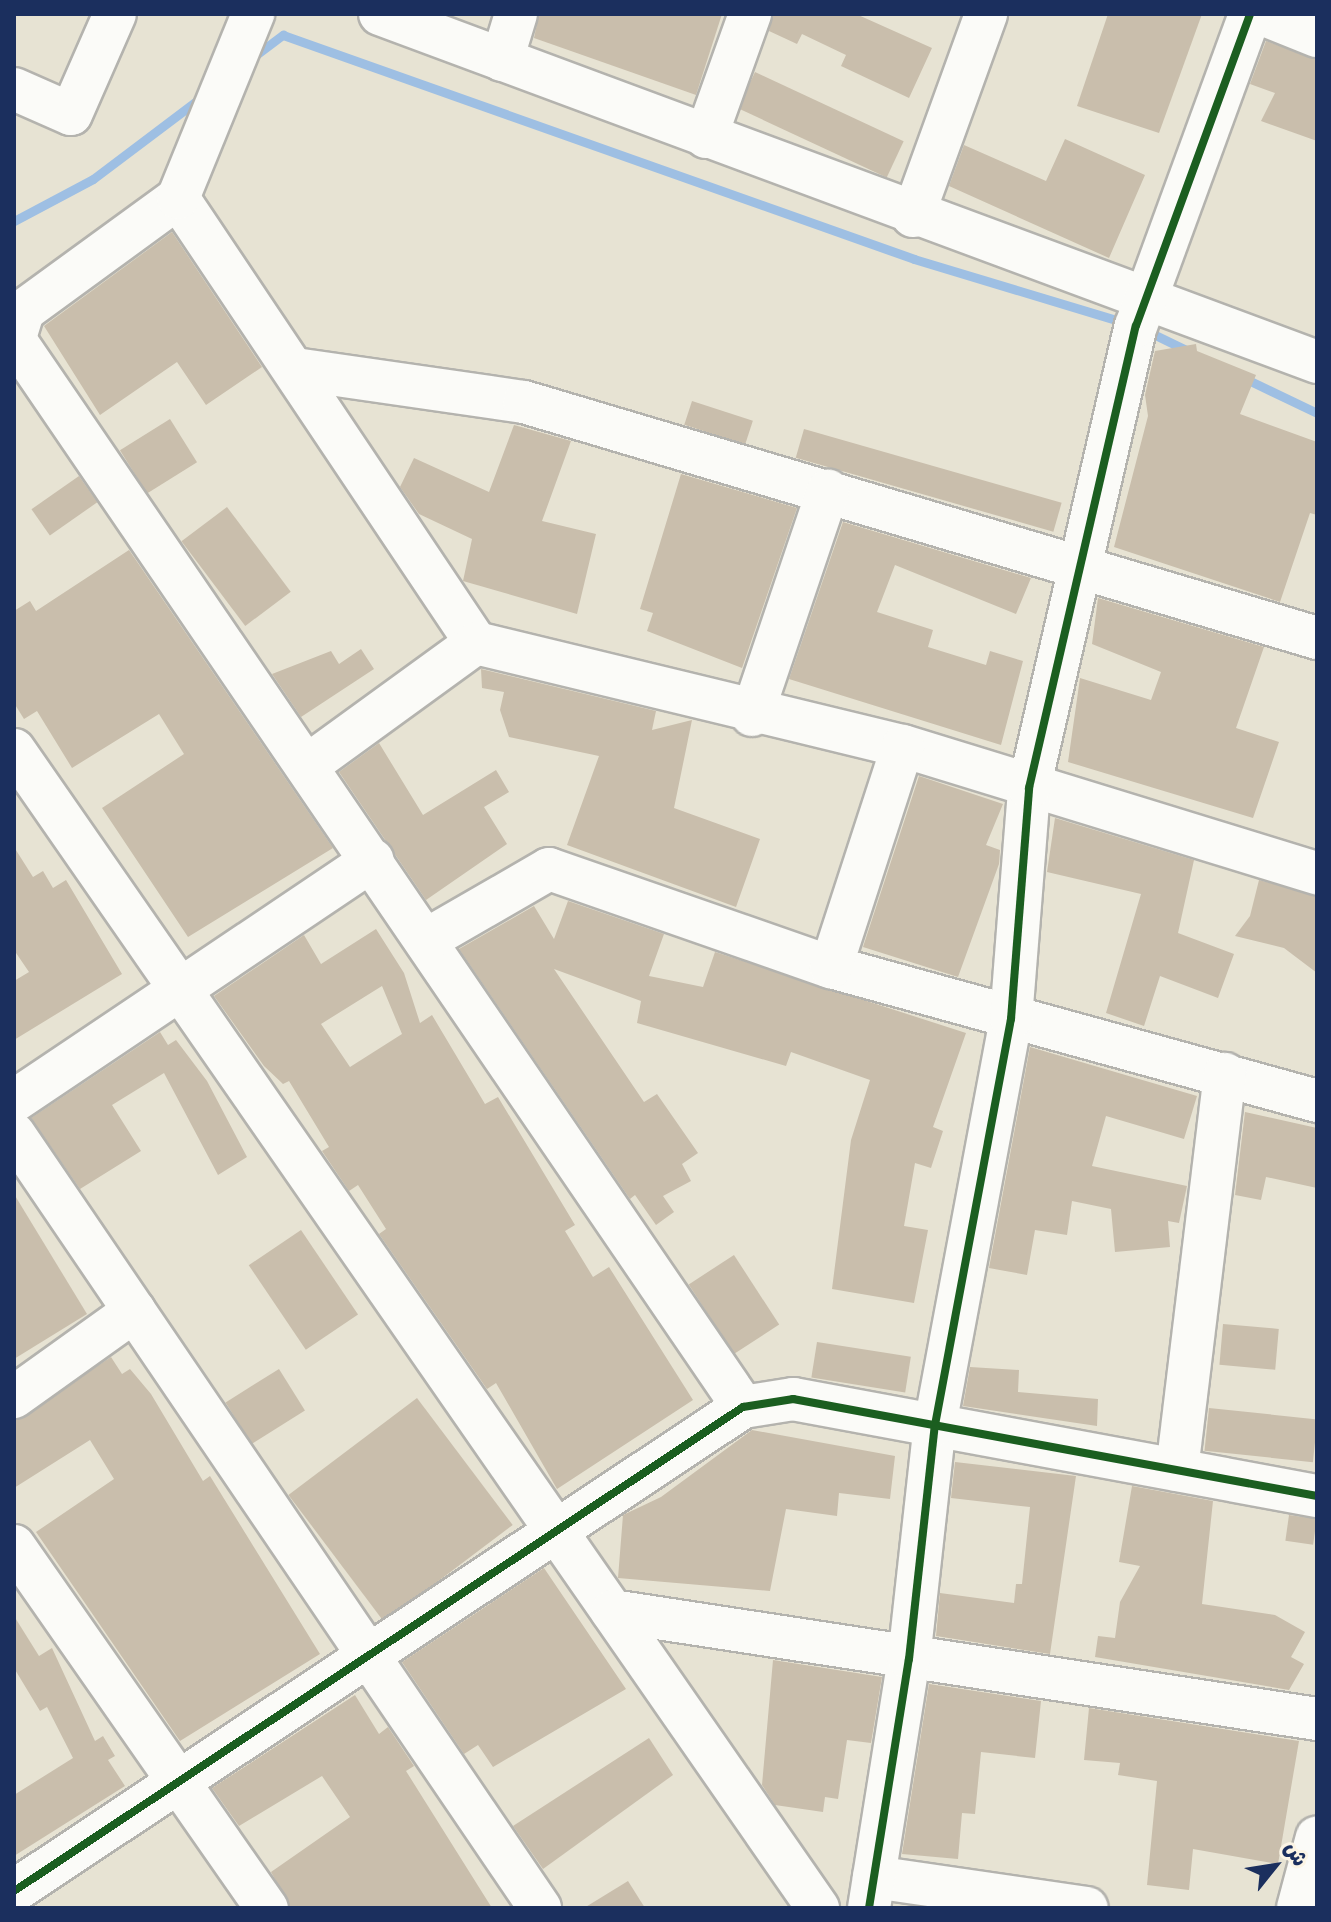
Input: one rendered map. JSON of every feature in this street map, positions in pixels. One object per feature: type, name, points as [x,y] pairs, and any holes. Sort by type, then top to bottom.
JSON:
[{"type":"street","points":[[14,89],[71,114],[115,14]]},
{"type":"street","points":[[253,14],[178,198],[23,311],[14,341],[308,765],[743,1407]]},
{"type":"street","points":[[380,14],[1143,303],[1317,362]]},
{"type":"street","points":[[502,60],[516,14]]},
{"type":"street","points":[[706,137],[750,14]]},
{"type":"street","points":[[913,216],[986,14]]},
{"type":"street","points":[[1073,1907],[872,1893],[909,1659],[935,1425],[1011,1019],[1029,788],[1143,303],[1250,14]]},
{"type":"street","points":[[1262,14],[1317,36]]},
{"type":"street","points":[[178,198],[476,643],[752,715],[903,746],[1029,788],[1317,873]]},
{"type":"street","points":[[295,369],[524,402],[1317,638]]},
{"type":"street","points":[[752,715],[828,491]]},
{"type":"street","points":[[308,765],[476,643]]},
{"type":"street","points":[[831,967],[903,746]]},
{"type":"street","points":[[14,750],[818,1908]]},
{"type":"street","points":[[14,1101],[372,860]]},
{"type":"street","points":[[426,940],[549,869],[831,967],[1317,1101]]},
{"type":"street","points":[[1177,1470],[1225,1074]]},
{"type":"street","points":[[14,1134],[540,1908]]},
{"type":"street","points":[[14,1397],[134,1311]]},
{"type":"street","points":[[14,1891],[743,1407],[793,1399],[1317,1496]]},
{"type":"street","points":[[14,1546],[176,1782],[267,1908]]},
{"type":"street","points":[[612,1611],[909,1659],[1317,1719]]},
{"type":"street","points":[[1298,1908],[1317,1837]]},
{"type":"building","points":[[539,14],[722,14],[696,95],[534,38]]},
{"type":"building","points":[[773,14],[856,14],[932,48],[909,98],[841,66],[846,55],[802,34],[797,44],[769,31]]},
{"type":"building","points":[[1108,14],[1202,14],[1159,133],[1077,106]]},
{"type":"building","points":[[1266,41],[1317,59],[1317,141],[1261,121],[1275,93],[1250,84]]},
{"type":"building","points":[[755,72],[904,141],[887,178],[738,108]]},
{"type":"building","points":[[1065,139],[1145,175],[1109,258],[949,186],[964,145],[1046,181]]},
{"type":"building","points":[[172,232],[262,367],[206,405],[177,362],[100,415],[44,326]]},
{"type":"building","points":[[1196,344],[1197,351],[1256,375],[1240,414],[1317,442],[1317,515],[1310,513],[1280,602],[1114,547],[1148,416],[1145,395],[1155,351]]},
{"type":"building","points":[[692,401],[753,421],[745,445],[684,425]]},
{"type":"building","points":[[170,419],[197,462],[147,494],[120,450]]},
{"type":"building","points":[[514,425],[571,441],[542,521],[596,534],[577,614],[463,581],[472,539],[419,514],[400,487],[414,458],[489,492]]},
{"type":"building","points":[[804,429],[1062,503],[1053,532],[796,458]]},
{"type":"building","points":[[681,474],[797,508],[742,668],[647,631],[653,613],[640,609]]},
{"type":"building","points":[[79,476],[97,502],[50,535],[31,509]]},
{"type":"building","points":[[227,507],[291,592],[245,626],[181,541]]},
{"type":"building","points":[[843,522],[1031,578],[1016,614],[895,565],[877,612],[933,630],[928,647],[986,665],[990,651],[1023,661],[1001,745],[789,679]]},
{"type":"building","points":[[129,550],[333,848],[188,937],[102,808],[184,754],[159,714],[72,768],[37,711],[24,719],[14,703],[14,611],[30,601],[36,611]]},
{"type":"building","points":[[1098,598],[1264,647],[1236,728],[1279,742],[1253,818],[1068,762],[1080,678],[1151,700],[1161,672],[1092,644]]},
{"type":"building","points":[[361,649],[374,669],[301,717],[272,674],[331,651],[339,664]]},
{"type":"building","points":[[481,669],[656,711],[652,730],[692,720],[674,808],[760,839],[736,907],[567,845],[599,756],[509,737],[500,710],[504,692],[482,688]]},
{"type":"building","points":[[379,743],[423,815],[496,770],[509,792],[484,807],[507,844],[426,900],[339,772]]},
{"type":"building","points":[[919,776],[1003,804],[986,845],[1000,850],[999,864],[958,977],[863,947]]},
{"type":"building","points":[[1055,818],[1194,860],[1178,933],[1234,954],[1218,998],[1160,976],[1144,1026],[1106,1013],[1141,894],[1047,872]]},
{"type":"building","points":[[14,847],[33,877],[43,871],[53,888],[66,880],[122,974],[14,1040],[14,981],[29,972],[14,950]]},
{"type":"building","points":[[1259,880],[1317,896],[1317,973],[1284,948],[1235,936],[1250,916]]},
{"type":"building","points":[[568,901],[664,934],[649,976],[703,987],[715,952],[966,1033],[933,1127],[943,1131],[931,1168],[915,1163],[904,1226],[928,1230],[914,1303],[832,1289],[851,1140],[870,1080],[791,1052],[786,1066],[637,1023],[641,1001],[554,969],[644,1102],[657,1094],[698,1153],[682,1164],[691,1181],[663,1196],[674,1212],[656,1225],[635,1195],[630,1199],[459,949],[534,906],[554,939]]},
{"type":"building","points":[[376,929],[404,973],[420,1023],[432,1015],[485,1104],[498,1097],[575,1225],[565,1231],[593,1277],[609,1267],[693,1400],[557,1489],[496,1383],[487,1389],[379,1234],[386,1229],[358,1185],[349,1191],[322,1151],[329,1147],[289,1081],[283,1084],[264,1066],[214,996],[304,935],[321,964]],"holes":[[[382,986],[402,1034],[350,1067],[321,1024]]]},
{"type":"building","points":[[160,1032],[168,1045],[176,1040],[207,1081],[247,1157],[218,1175],[164,1073],[112,1105],[141,1151],[80,1189],[31,1118]]},
{"type":"building","points":[[1030,1047],[1197,1096],[1184,1139],[1106,1116],[1092,1166],[1187,1186],[1179,1223],[1168,1221],[1170,1247],[1115,1252],[1111,1209],[1072,1201],[1067,1235],[1035,1230],[1027,1275],[989,1268]]},
{"type":"building","points":[[1245,1112],[1317,1128],[1317,1188],[1266,1177],[1261,1200],[1235,1195]]},
{"type":"building","points":[[14,1194],[87,1314],[14,1359]]},
{"type":"building","points":[[301,1230],[358,1315],[306,1350],[249,1265]]},
{"type":"building","points":[[734,1255],[779,1325],[734,1354],[689,1284]]},
{"type":"building","points":[[1223,1324],[1279,1329],[1275,1370],[1219,1365]]},
{"type":"building","points":[[817,1342],[911,1357],[905,1392],[811,1378]]},
{"type":"building","points":[[111,1357],[122,1374],[130,1369],[151,1394],[203,1481],[210,1476],[320,1654],[180,1741],[36,1532],[114,1479],[90,1440],[14,1488],[14,1421]]},
{"type":"building","points":[[970,1367],[1019,1370],[1018,1392],[1098,1399],[1097,1426],[963,1406]]},
{"type":"building","points":[[279,1369],[305,1411],[252,1444],[226,1402]]},
{"type":"building","points":[[417,1398],[513,1525],[384,1622],[288,1495]]},
{"type":"building","points":[[1209,1408],[1317,1419],[1313,1462],[1205,1451]]},
{"type":"building","points":[[752,1430],[895,1456],[890,1499],[839,1493],[837,1516],[786,1509],[770,1591],[618,1578],[623,1515],[661,1497]]},
{"type":"building","points":[[955,1462],[1076,1476],[1050,1654],[936,1636],[940,1593],[1014,1603],[1016,1584],[1022,1584],[1030,1507],[951,1498]]},
{"type":"building","points":[[1132,1486],[1213,1501],[1202,1604],[1275,1615],[1305,1632],[1291,1657],[1304,1664],[1289,1690],[1095,1657],[1098,1636],[1115,1638],[1120,1602],[1140,1566],[1119,1562]]},
{"type":"building","points":[[1289,1515],[1317,1519],[1313,1545],[1285,1541]]},
{"type":"building","points":[[544,1568],[626,1689],[493,1767],[478,1745],[464,1754],[402,1662]]},
{"type":"building","points":[[14,1616],[39,1656],[52,1648],[95,1741],[103,1736],[115,1756],[108,1760],[125,1786],[14,1856],[14,1795],[73,1758],[47,1707],[40,1711],[14,1668]]},
{"type":"building","points":[[773,1660],[882,1677],[871,1743],[847,1740],[838,1799],[825,1797],[823,1812],[775,1805],[762,1785]]},
{"type":"building","points":[[929,1684],[1041,1701],[1035,1758],[981,1752],[975,1814],[962,1813],[958,1859],[902,1854]]},
{"type":"building","points":[[355,1695],[379,1734],[388,1727],[414,1766],[406,1771],[492,1908],[291,1908],[271,1872],[350,1817],[322,1776],[239,1826],[212,1788]]},
{"type":"building","points":[[1089,1708],[1299,1741],[1278,1864],[1193,1849],[1189,1890],[1147,1885],[1157,1781],[1118,1775],[1120,1763],[1084,1760]]},
{"type":"building","points":[[649,1738],[673,1775],[543,1869],[513,1826]]},
{"type":"building","points":[[628,1881],[645,1908],[584,1908]]},
{"type":"waterway","points":[[252,58],[283,35],[914,259],[1126,323]]},
{"type":"waterway","points":[[14,221],[93,179],[203,96]]},
{"type":"waterway","points":[[1147,331],[1188,351]]},
{"type":"waterway","points":[[1244,378],[1317,413]]},
{"type":"cycle path","points":[[869,1908],[909,1659],[935,1425],[1011,1019],[1029,788],[1136,326],[1250,14]]},
{"type":"cycle path","points":[[14,1891],[743,1407],[793,1399],[1317,1496]]}]
